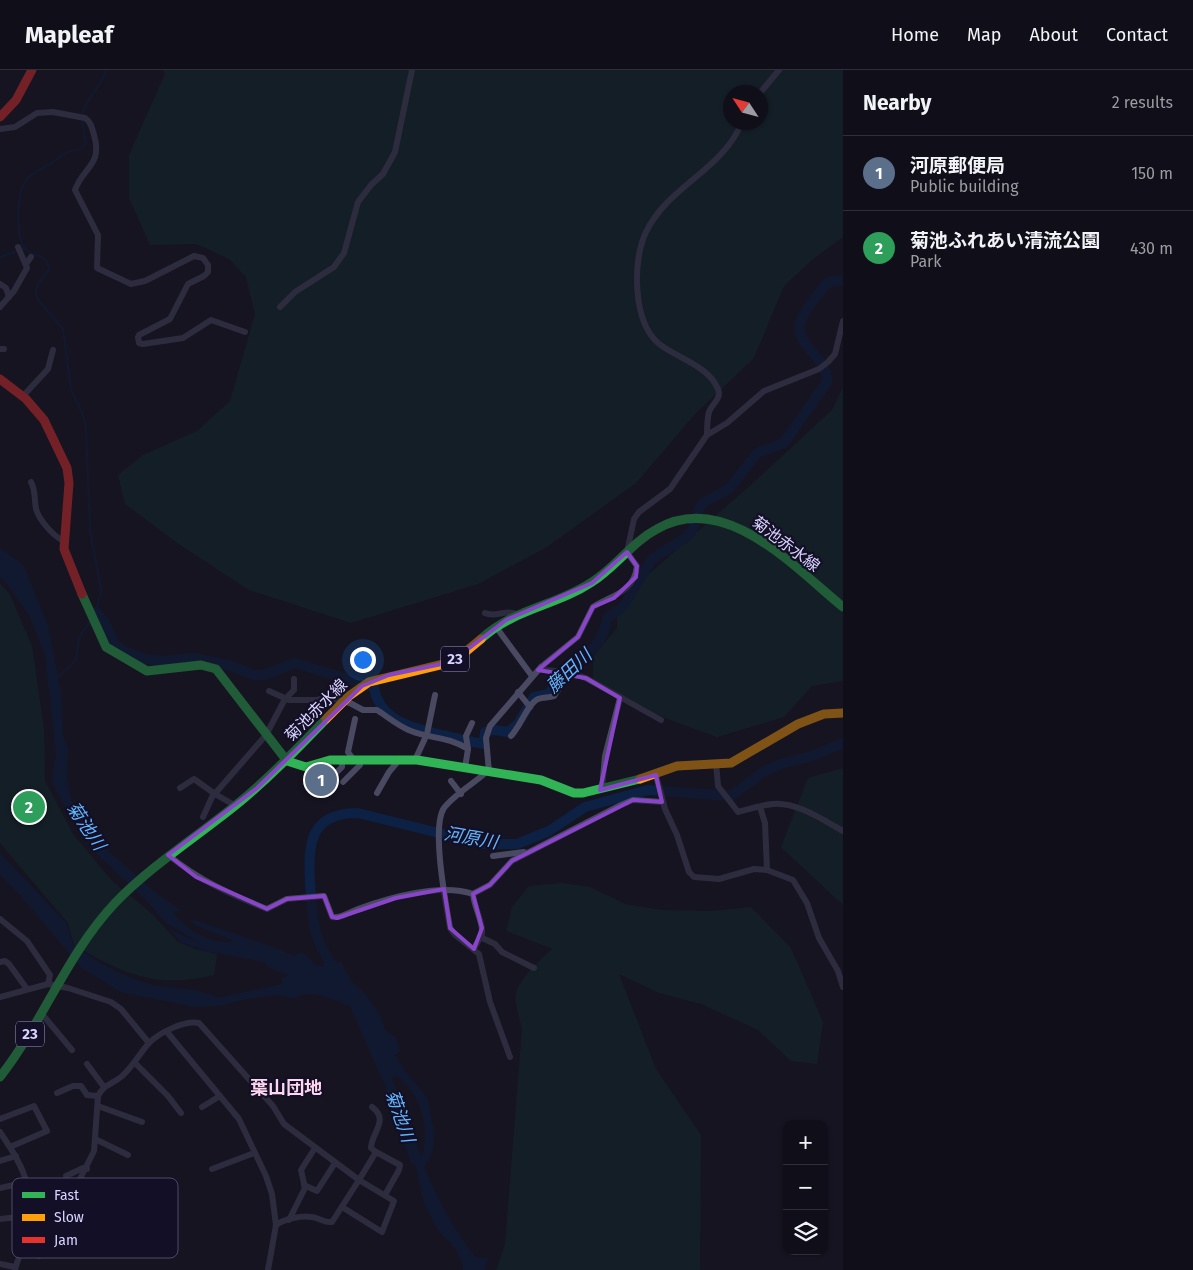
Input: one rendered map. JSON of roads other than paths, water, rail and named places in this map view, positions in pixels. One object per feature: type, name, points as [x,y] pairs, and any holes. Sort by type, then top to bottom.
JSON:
[{"type":"main road","points":[[0,117],[16,100],[32,70]]},
{"type":"main road","points":[[0,379],[23,396],[44,420],[66,468],[69,483],[64,549],[76,583],[95,619],[106,647],[147,671],[201,665],[216,669],[287,761],[306,767],[330,760],[415,760],[541,780],[574,793],[592,792],[656,775],[677,766],[731,762],[811,718],[824,714],[843,713]]},
{"type":"main road","name":"菊池赤水線","points":[[0,1077],[22,1048],[92,931],[122,897],[168,855],[236,806],[287,761],[357,689],[374,679],[402,672],[439,667],[451,662],[496,627],[517,615],[592,583],[657,528],[687,518],[721,519],[745,530],[843,607]]},
{"type":"street","points":[[280,307],[296,292],[334,267],[344,253],[349,241],[358,202],[371,184],[383,174],[395,152],[412,70]]},
{"type":"street","points":[[767,85],[779,70]]},
{"type":"street","points":[[0,130],[15,127],[37,113],[53,112],[88,120],[96,142],[97,152],[90,169],[75,190],[98,235],[97,268],[131,284],[145,281],[194,256],[203,258],[208,264],[208,272],[188,284],[170,319],[140,335],[138,337],[139,343],[183,338],[211,320],[246,332]]},
{"type":"street","points":[[707,435],[710,411],[719,396],[719,390],[703,372],[659,344],[650,334],[642,318],[638,291],[638,259],[646,231],[661,207],[718,160],[735,138],[738,130]]},
{"type":"street","points":[[18,246],[26,264]]},
{"type":"street","points":[[0,307],[21,280],[26,264],[31,257]]},
{"type":"street","points":[[0,284],[6,288],[9,296]]},
{"type":"street","points":[[510,1056],[490,1002],[479,954],[455,935],[450,928],[440,853],[439,820],[444,808],[487,771],[486,738],[490,726],[518,692],[541,667],[578,637],[593,607],[614,598],[636,576],[637,566],[627,552],[634,519],[639,512],[670,489],[707,435],[727,424],[764,391],[819,369],[828,362],[834,354],[843,321]]},
{"type":"street","points":[[23,396],[48,369],[52,361],[53,350]]},
{"type":"street","points":[[31,482],[35,492],[38,513],[52,535],[64,541]]},
{"type":"street","points":[[485,613],[496,616],[505,612],[517,615]]},
{"type":"street","points":[[496,627],[532,676]]},
{"type":"street","points":[[541,667],[545,670],[569,673],[586,678],[661,720]]},
{"type":"street","points":[[511,736],[519,728],[530,707],[537,699],[554,696],[569,673]]},
{"type":"street","points":[[204,816],[214,794],[266,735],[285,699],[294,690],[294,680]]},
{"type":"street","points":[[269,691],[285,699],[317,700],[329,697],[344,701],[363,710],[377,710],[388,719],[410,731],[442,737],[468,748]]},
{"type":"street","points":[[518,692],[530,707]]},
{"type":"street","points":[[415,760],[427,734],[435,695]]},
{"type":"street","points":[[602,789],[604,756],[620,698]]},
{"type":"street","points":[[344,782],[360,764],[348,752],[355,719]]},
{"type":"street","points":[[465,768],[468,748],[466,736],[472,723]]},
{"type":"street","points":[[378,793],[389,772],[400,759]]},
{"type":"street","points":[[327,782],[342,767],[342,760]]},
{"type":"street","points":[[716,763],[718,786],[738,812],[775,804],[794,808],[815,816],[843,831]]},
{"type":"street","points":[[656,775],[662,802],[677,835],[689,872],[694,877],[720,879],[747,869],[767,870],[793,880],[807,903],[819,938],[838,971],[843,987]]},
{"type":"street","points":[[180,788],[194,779],[214,794],[236,806]]},
{"type":"street","points":[[451,781],[461,794]]},
{"type":"street","points":[[168,855],[205,882],[267,909],[278,902],[296,898],[324,896],[332,917],[337,918],[358,909],[396,898],[444,889],[460,890],[473,894],[490,885],[512,861],[633,800],[662,802]]},
{"type":"street","points":[[760,807],[765,823],[767,870]]},
{"type":"street","points":[[493,856],[528,853]]},
{"type":"street","points":[[473,894],[474,907],[480,919],[480,937],[474,949]]},
{"type":"street","points":[[0,919],[26,941],[40,958],[50,975],[48,984]]},
{"type":"street","points":[[480,937],[495,944],[502,952],[534,968]]},
{"type":"street","points":[[0,962],[5,961],[10,964],[27,989]]},
{"type":"street","points":[[0,997],[48,984],[57,988],[68,988],[111,1002],[121,1009],[149,1043]]},
{"type":"street","points":[[42,1014],[72,1050]]},
{"type":"street","points":[[82,1178],[94,1151],[98,1096],[104,1087],[121,1077],[135,1063],[149,1043],[178,1026],[198,1023],[273,1106],[284,1124],[359,1180],[394,1201],[382,1232],[342,1207]]},
{"type":"street","points":[[167,1032],[240,1119],[271,1190],[276,1225],[268,1270]]},
{"type":"street","points":[[135,1063],[168,1096],[181,1113]]},
{"type":"street","points":[[87,1064],[104,1087]]},
{"type":"street","points":[[57,1093],[74,1086],[81,1086],[87,1095],[98,1096]]},
{"type":"street","points":[[202,1107],[220,1096]]},
{"type":"street","points":[[0,1119],[34,1106],[47,1131],[10,1147]]},
{"type":"street","points":[[98,1106],[142,1122]]},
{"type":"street","points":[[372,1108],[377,1111],[380,1118],[380,1126],[371,1142],[371,1148],[400,1165],[385,1195]]},
{"type":"street","points":[[0,1132],[2,1139],[16,1156],[26,1178]]},
{"type":"street","points":[[95,1139],[128,1155]]},
{"type":"street","points":[[289,1220],[305,1188],[301,1170],[315,1148]]},
{"type":"street","points":[[276,1225],[289,1220],[311,1216],[326,1223],[332,1222],[376,1152]]},
{"type":"street","points":[[212,1169],[254,1153]]},
{"type":"street","points":[[0,1161],[16,1156]]},
{"type":"street","points":[[304,1185],[317,1191],[335,1163]]},
{"type":"street","points":[[66,1176],[83,1168],[87,1169]]},
{"type":"street","points":[[0,1264],[15,1268]]},
{"type":"water","points":[[0,548],[23,565],[48,626],[61,693],[63,736],[68,748],[67,778],[71,800],[96,830],[91,829],[96,840],[151,889],[181,911],[173,913],[185,925],[209,939],[226,942],[235,941],[195,925],[189,918],[294,956],[302,952],[316,965],[322,967],[324,963],[341,962],[351,981],[366,995],[380,1015],[385,1030],[395,1037],[400,1051],[395,1055],[404,1070],[427,1098],[434,1131],[433,1151],[424,1167],[446,1214],[467,1246],[475,1257],[488,1258],[485,1270],[463,1270],[463,1265],[455,1248],[438,1230],[424,1204],[406,1120],[381,1077],[350,1006],[315,994],[308,994],[294,998],[277,995],[246,999],[218,1006],[195,1007],[121,992],[82,968],[19,894],[0,875],[0,853],[67,924],[73,945],[111,969],[142,982],[161,987],[202,992],[217,998],[283,984],[281,978],[290,975],[271,969],[264,962],[207,951],[183,943],[168,929],[204,945],[166,923],[148,902],[93,850],[52,782],[56,754],[45,655],[30,617],[8,585],[0,577]],"holes":[[[395,1075],[404,1082],[422,1112],[425,1135],[422,1158],[392,1079]]]},
{"type":"waterway","points":[[82,115],[106,70]]},
{"type":"waterway","points":[[82,120],[86,144],[84,147],[64,154],[27,179],[21,189],[18,225],[24,247],[44,259],[48,265],[49,270],[37,285],[36,293],[38,300],[63,329],[71,390],[83,415],[86,427],[90,530],[101,590],[95,614]]},
{"type":"waterway","points":[[0,257],[25,248]]},
{"type":"waterway","name":"藤田川","points":[[96,612],[105,623],[114,644],[126,652],[146,659],[164,661],[194,658],[231,666],[254,675],[264,675],[295,663],[374,687],[377,699],[383,708],[390,715],[409,726],[484,744],[485,732],[493,730],[508,732],[518,724],[534,697],[549,694],[560,676],[596,646],[601,639],[607,618],[623,607],[652,559],[684,539],[692,531],[700,507],[705,502],[730,488],[757,453],[784,443],[827,382],[822,364],[801,336],[802,318],[824,286],[829,282],[843,280]]},
{"type":"waterway","points":[[57,678],[76,660],[79,638],[92,618]]},
{"type":"waterway","name":"河原川","points":[[337,974],[318,941],[313,916],[310,882],[310,855],[315,833],[330,818],[342,814],[358,813],[483,844],[517,844],[549,831],[585,807],[648,790],[731,796],[763,772],[781,764],[812,756],[843,743]]},
{"type":"waterway","name":"菊池川","points":[[391,1090],[415,1159]]},
{"type":"place","name":"河原郵便局","points":[[321,780]]},
{"type":"place","name":"菊池ふれあい清流公園","points":[[29,807]]},
{"type":"district","name":"葉山団地","points":[[286,1088]]}]
